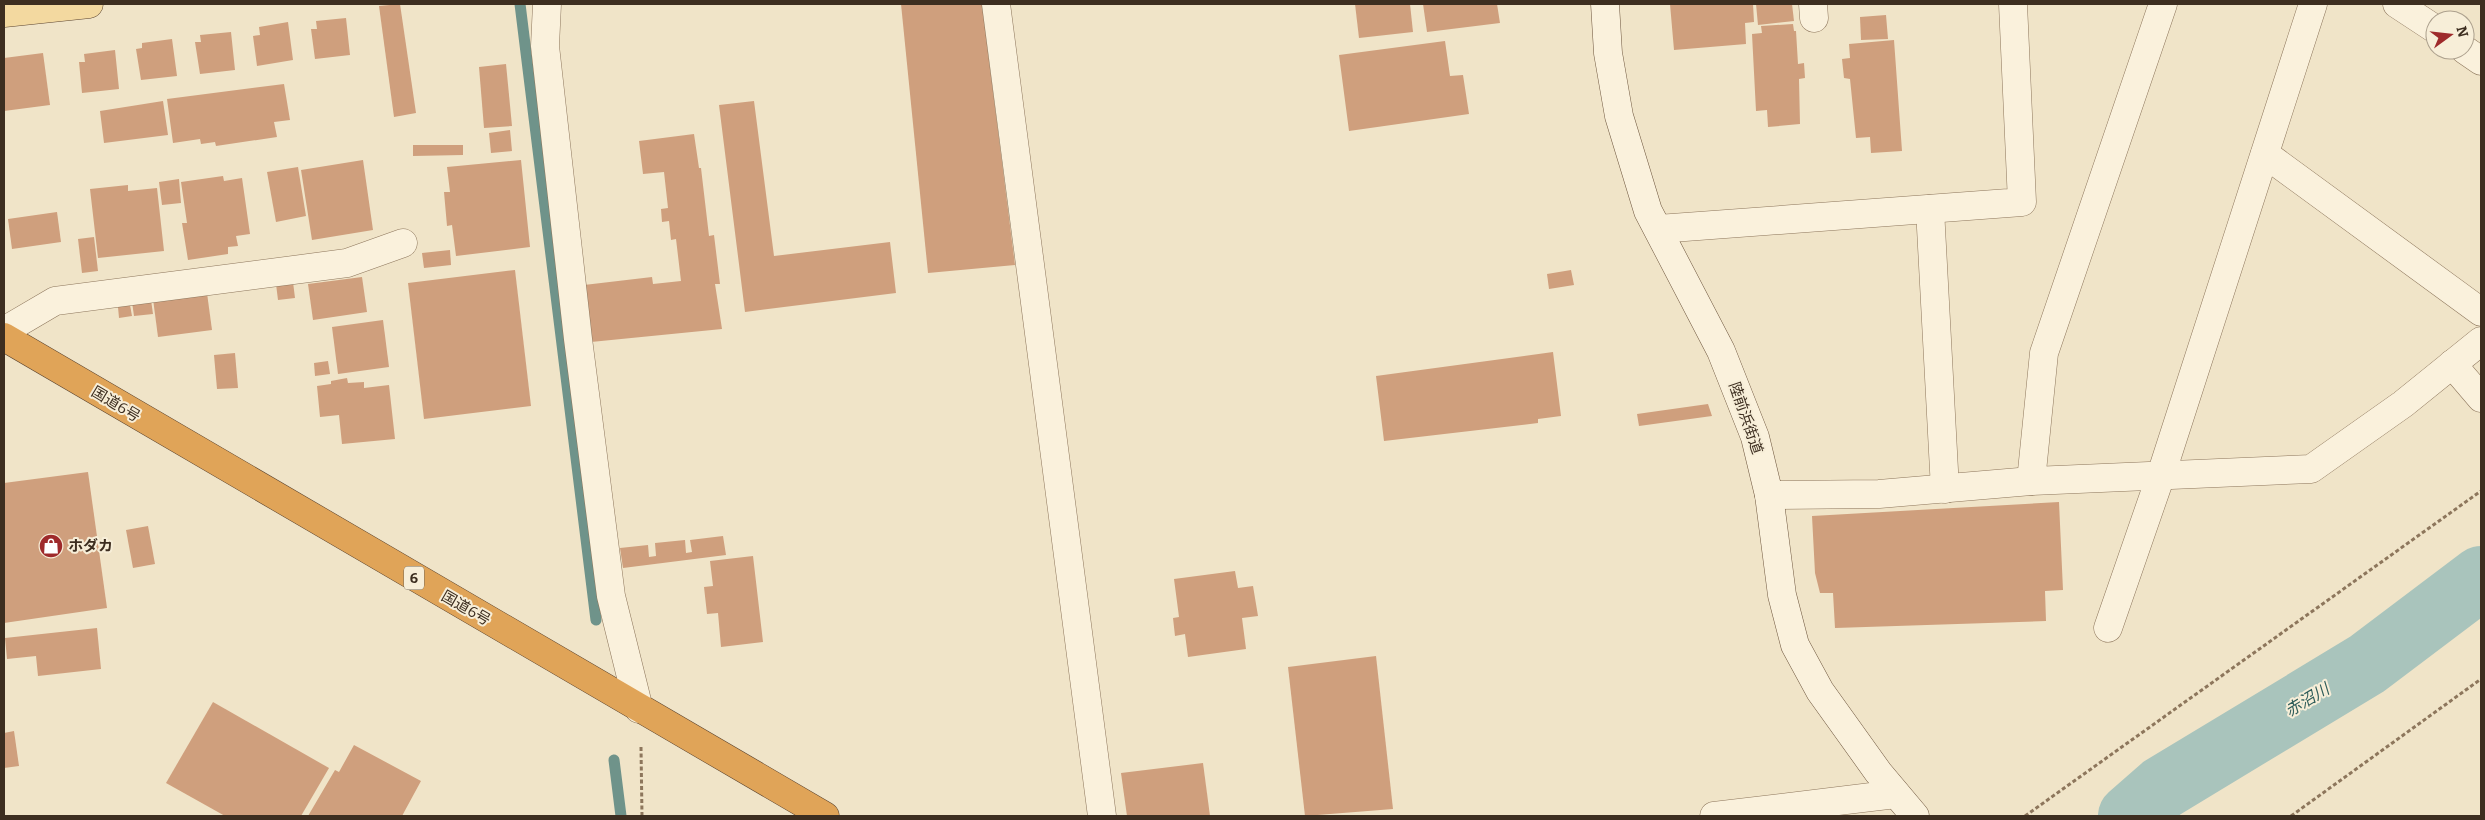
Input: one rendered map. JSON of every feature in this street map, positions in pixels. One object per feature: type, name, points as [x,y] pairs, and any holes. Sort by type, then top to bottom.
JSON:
[{"type":"highway","name":"国道6号","points":[[4,337],[825,816]]},
{"type":"main road","points":[[4,13],[89,4]]},
{"type":"street","points":[[547,4],[545,46],[578,339],[611,596],[639,709]]},
{"type":"street","points":[[996,4],[1102,816]]},
{"type":"street","name":"陸前浜街道","points":[[1605,4],[1608,53],[1619,116],[1648,211],[1721,351],[1755,438],[1769,495],[1782,595],[1795,645],[1820,691],[1896,794],[1916,816]]},
{"type":"street","points":[[1658,229],[2022,202],[2013,4]]},
{"type":"street","points":[[2031,480],[2044,352],[2163,4]]},
{"type":"street","points":[[2108,628],[2161,475],[2313,4]]},
{"type":"street","points":[[2397,4],[2425,22]]},
{"type":"street","points":[[2265,154],[2481,312]]},
{"type":"street","points":[[1930,209],[1945,489]]},
{"type":"street","points":[[4,331],[55,301],[347,263],[403,243]]},
{"type":"street","points":[[1769,495],[1878,494],[2031,480],[2311,469],[2403,404],[2481,341]]},
{"type":"street","points":[[2452,364],[2481,398]]},
{"type":"street","points":[[1714,816],[1896,794]]},
{"type":"path","points":[[2025,816],[2481,491]]},
{"type":"path","points":[[2291,816],[2481,679]]},
{"type":"path","points":[[639,709],[642,816]]},
{"type":"building","points":[[400,4],[416,113],[394,117],[379,6]]},
{"type":"building","points":[[901,4],[982,4],[1015,265],[928,273]]},
{"type":"building","points":[[1355,4],[1410,4],[1413,32],[1359,38]]},
{"type":"building","points":[[1423,4],[1497,4],[1500,23],[1427,32]]},
{"type":"building","points":[[1670,4],[1753,4],[1754,22],[1745,23],[1746,44],[1674,50]]},
{"type":"building","points":[[1756,4],[1792,4],[1794,21],[1758,25]]},
{"type":"building","points":[[1886,15],[1888,39],[1861,40],[1860,17]]},
{"type":"building","points":[[346,18],[350,55],[315,59],[311,29],[317,29],[316,21]]},
{"type":"building","points":[[288,22],[293,60],[257,66],[253,36],[260,35],[259,27]]},
{"type":"building","points":[[1793,24],[1794,31],[1796,31],[1798,64],[1804,63],[1805,78],[1799,79],[1800,124],[1768,127],[1767,110],[1756,111],[1752,34],[1762,33],[1761,26]]},
{"type":"building","points":[[231,32],[235,70],[200,74],[195,42],[201,42],[200,35]]},
{"type":"building","points":[[172,39],[177,76],[141,80],[136,49],[142,48],[142,43]]},
{"type":"building","points":[[1894,40],[1902,151],[1871,153],[1870,137],[1856,138],[1850,79],[1844,78],[1842,59],[1850,58],[1849,44]]},
{"type":"building","points":[[1445,41],[1450,76],[1463,75],[1469,114],[1349,131],[1339,55]]},
{"type":"building","points":[[115,50],[119,89],[82,93],[79,62],[85,62],[84,54]]},
{"type":"building","points":[[43,53],[50,105],[4,111],[4,58]]},
{"type":"building","points":[[506,64],[512,126],[484,128],[479,67]]},
{"type":"building","points":[[284,84],[290,120],[274,122],[277,137],[216,146],[215,142],[201,144],[200,139],[173,143],[167,99]]},
{"type":"building","points":[[163,101],[168,135],[104,143],[100,111]]},
{"type":"building","points":[[754,101],[774,256],[890,242],[896,293],[745,312],[719,105]]},
{"type":"building","points":[[510,130],[512,151],[491,153],[489,133]]},
{"type":"building","points":[[694,134],[699,168],[701,168],[709,236],[714,235],[720,284],[715,284],[722,329],[591,342],[584,285],[652,277],[653,284],[681,281],[676,239],[671,240],[669,221],[662,222],[661,209],[668,208],[664,172],[643,174],[639,141]]},
{"type":"building","points":[[413,145],[463,145],[463,155],[413,156]]},
{"type":"building","points":[[363,160],[373,230],[312,240],[301,170]]},
{"type":"building","points":[[521,160],[530,247],[456,256],[452,225],[447,226],[444,192],[450,192],[447,167]]},
{"type":"building","points":[[298,167],[306,216],[276,222],[267,172]]},
{"type":"building","points":[[223,176],[224,181],[242,178],[250,234],[236,236],[238,246],[228,247],[228,254],[188,260],[182,223],[187,223],[181,182]]},
{"type":"building","points":[[179,179],[181,203],[162,205],[159,182]]},
{"type":"building","points":[[128,185],[128,191],[157,188],[164,251],[98,258],[90,189]]},
{"type":"building","points":[[57,212],[61,242],[12,249],[8,219]]},
{"type":"building","points":[[94,237],[98,271],[82,273],[78,239]]},
{"type":"building","points":[[450,250],[451,265],[424,268],[422,253]]},
{"type":"building","points":[[515,270],[531,406],[424,419],[408,283]]},
{"type":"building","points":[[1571,270],[1574,285],[1549,289],[1547,274]]},
{"type":"building","points":[[362,277],[367,312],[313,320],[308,284]]},
{"type":"building","points":[[293,282],[295,298],[278,300],[276,284]]},
{"type":"building","points":[[207,293],[212,330],[158,337],[153,299]]},
{"type":"building","points":[[151,300],[153,314],[134,316],[132,302]]},
{"type":"building","points":[[130,305],[132,316],[119,318],[118,307]]},
{"type":"building","points":[[383,320],[389,367],[338,374],[332,327]]},
{"type":"building","points":[[1553,352],[1561,416],[1538,419],[1538,423],[1384,441],[1376,376]]},
{"type":"building","points":[[235,353],[238,388],[217,389],[214,355]]},
{"type":"building","points":[[328,361],[330,374],[315,376],[314,363]]},
{"type":"building","points":[[347,378],[348,383],[364,382],[364,388],[389,385],[395,439],[342,444],[339,415],[320,417],[317,386],[331,384],[331,381]]},
{"type":"building","points":[[1708,404],[1712,416],[1639,426],[1637,414]]},
{"type":"building","name":"ホダカ","points":[[88,472],[107,608],[4,623],[4,483]]},
{"type":"building","points":[[2059,502],[2063,590],[2045,591],[2046,621],[1835,628],[1833,593],[1820,593],[1815,573],[1812,516]]},
{"type":"building","points":[[148,526],[155,564],[133,568],[126,530]]},
{"type":"building","points":[[723,536],[726,555],[623,568],[620,548],[648,545],[649,557],[656,556],[655,543],[685,540],[686,553],[692,552],[690,540]]},
{"type":"building","points":[[753,556],[763,642],[721,647],[718,613],[707,614],[704,587],[713,586],[710,561]]},
{"type":"building","points":[[1235,571],[1238,588],[1253,586],[1258,616],[1242,618],[1246,649],[1188,657],[1185,634],[1175,636],[1173,618],[1179,617],[1174,579]]},
{"type":"building","points":[[97,628],[101,669],[38,676],[36,656],[7,659],[5,638]]},
{"type":"building","points":[[1376,656],[1393,809],[1305,816],[1288,667]]},
{"type":"building","points":[[213,702],[329,768],[301,816],[225,816],[166,783]]},
{"type":"building","points":[[14,731],[19,766],[4,768],[4,733]]},
{"type":"building","points":[[354,745],[421,781],[402,816],[308,816],[335,770],[339,772]]},
{"type":"building","points":[[1203,763],[1210,816],[1127,816],[1121,773]]},
{"type":"waterway","points":[[520,4],[596,620]]},
{"type":"waterway","name":"赤沼川","points":[[2130,816],[2162,788],[2367,664],[2481,578]]},
{"type":"waterway","points":[[614,760],[621,816]]},
{"type":"place","name":"ホダカ","points":[[51,546]]}]
